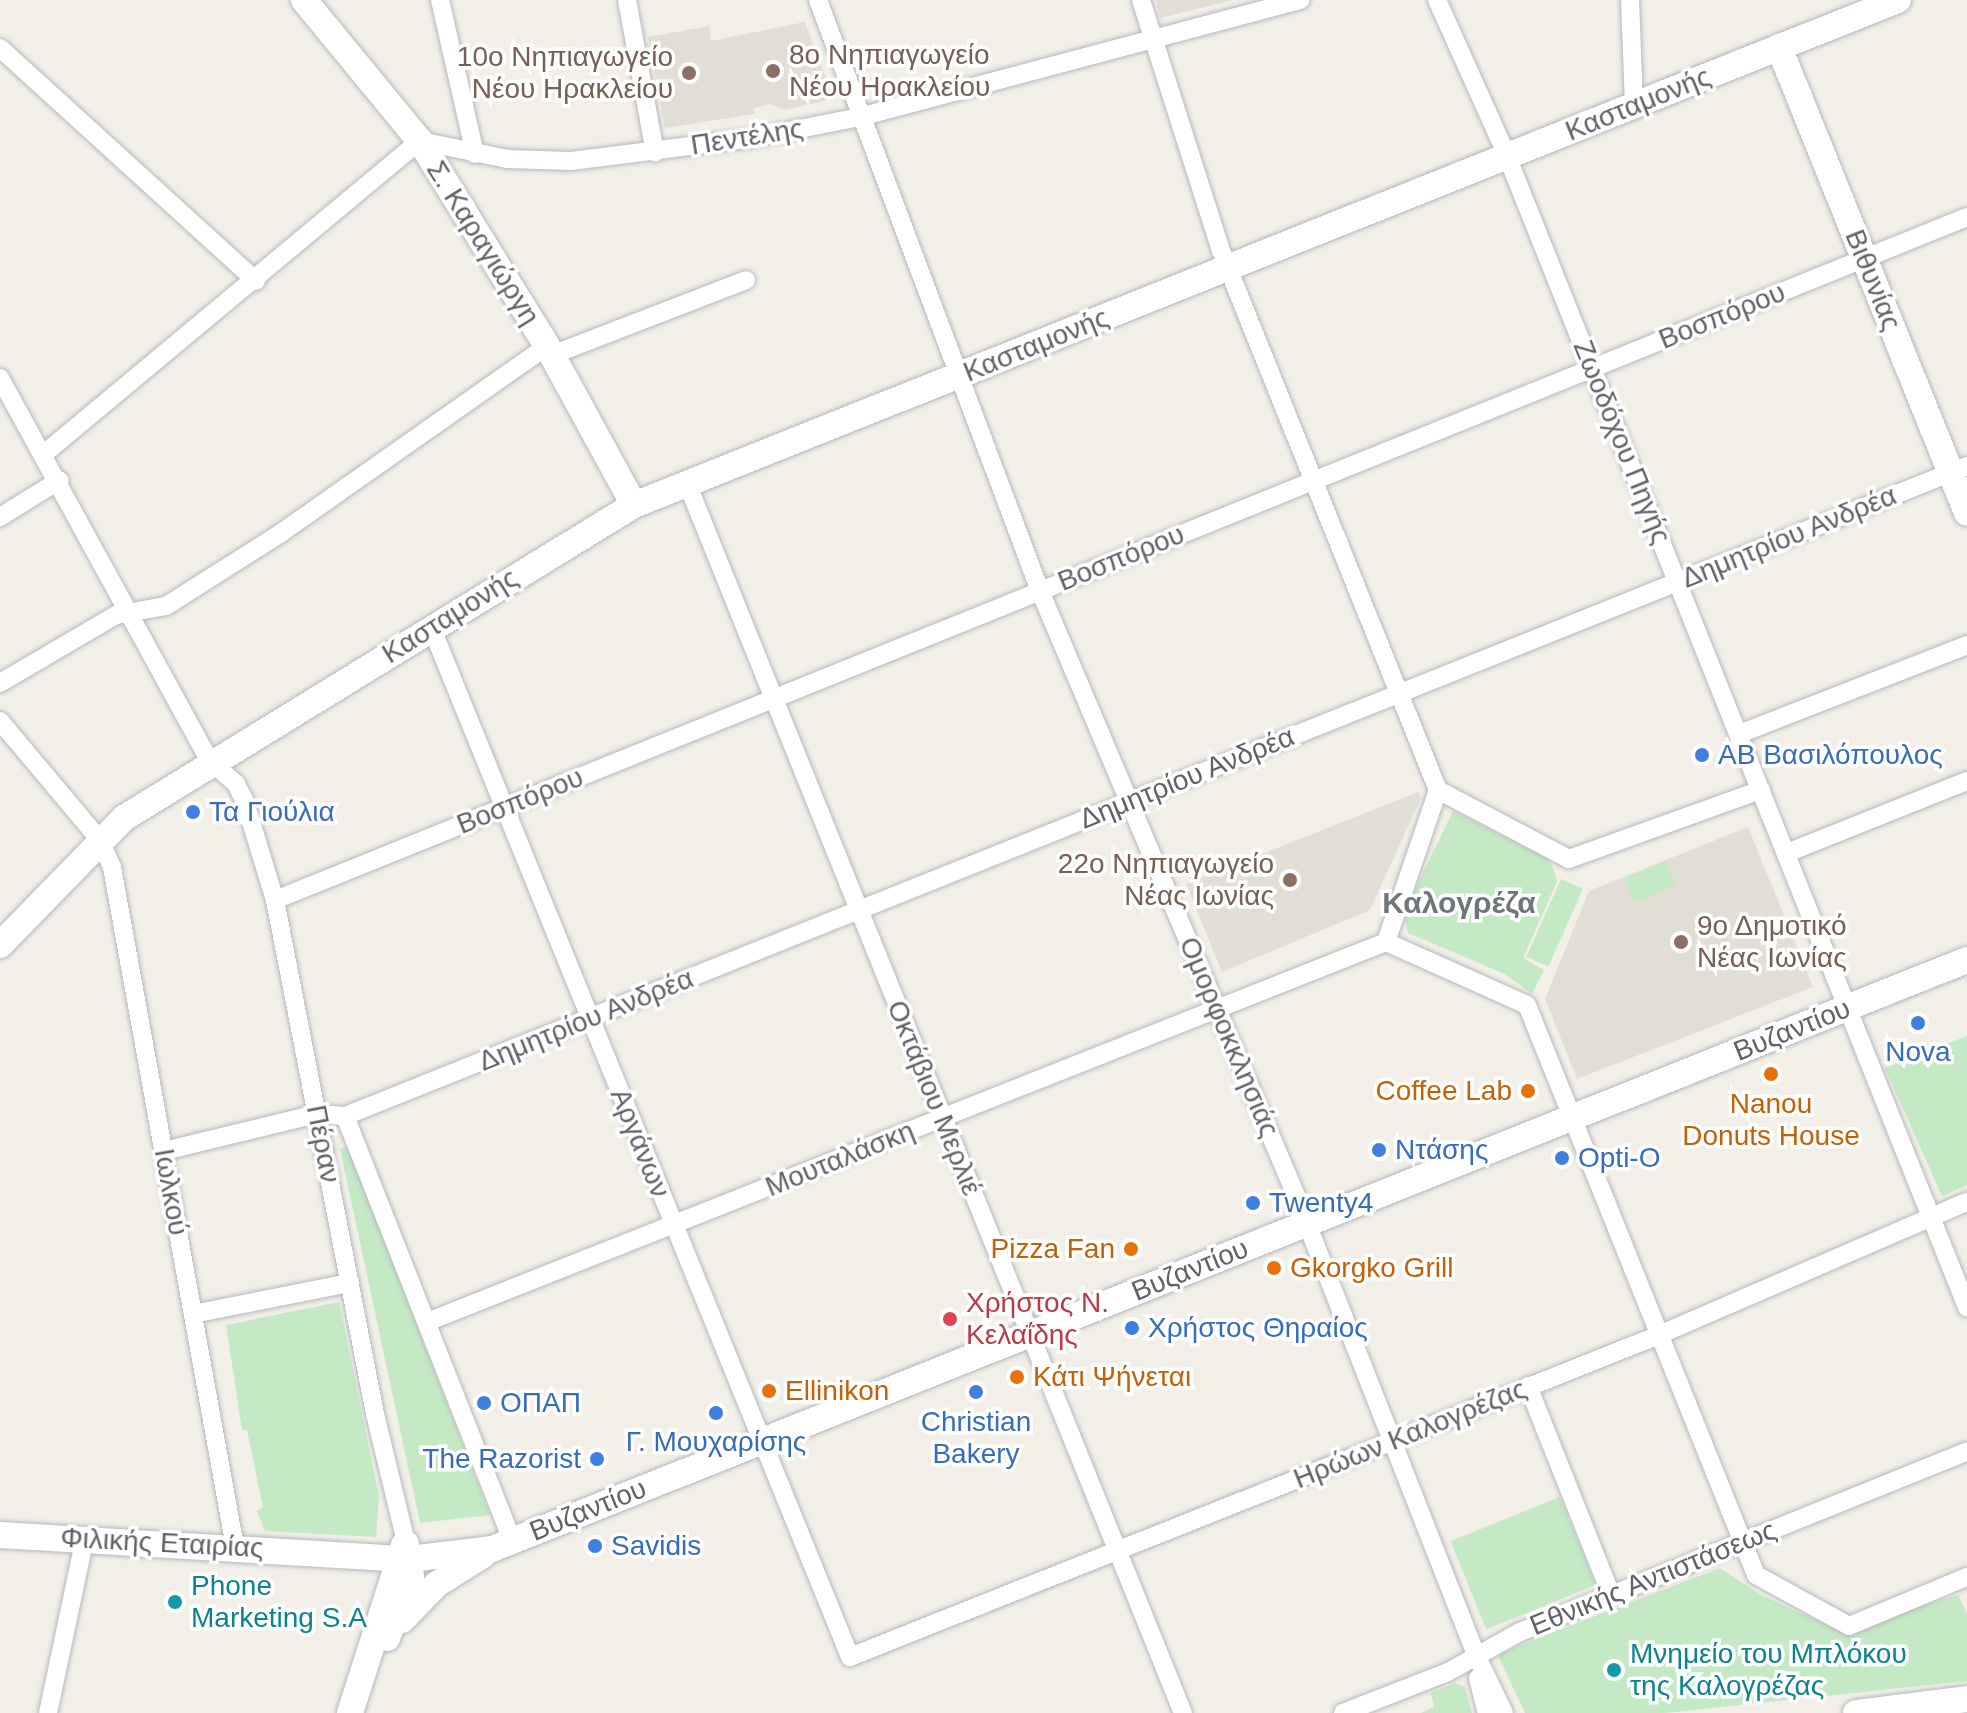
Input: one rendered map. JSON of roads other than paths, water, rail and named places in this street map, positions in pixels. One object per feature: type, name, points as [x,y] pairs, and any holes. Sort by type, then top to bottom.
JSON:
[{"type":"street","name":"Σ. Καραγιώργη","points":[[304,0],[420,141],[550,350],[634,505]]},
{"type":"street","points":[[440,0],[475,154]]},
{"type":"street","points":[[627,0],[655,152]]},
{"type":"street","name":"Ομορφοκκλησιάς","points":[[818,0],[1040,591],[1218,1009],[1476,1655],[1504,1713]]},
{"type":"street","points":[[1141,0],[1228,268],[1316,479],[1438,790],[1386,942],[1527,1005],[1756,1575],[1849,1626],[1967,1577]]},
{"type":"street","name":"Πεντέλης","points":[[420,141],[475,154],[571,161],[655,152],[860,117],[1301,0]]},
{"type":"street","name":"Ζωοδόχου Πηγής","points":[[1437,0],[1507,156],[1967,1307]]},
{"type":"street","points":[[1630,0],[1634,106]]},
{"type":"street","name":"Κασταμονής","points":[[0,945],[99,839],[210,761],[634,505],[1898,0]]},
{"type":"street","name":"Βιθυνίας","points":[[1779,47],[1864,258],[1959,469],[1967,513]]},
{"type":"street","points":[[0,48],[256,281]]},
{"type":"street","points":[[45,453],[256,281],[420,141]]},
{"type":"street","name":"Βοσπόρου","points":[[275,900],[1967,217]]},
{"type":"street","points":[[0,683],[131,612],[166,606],[269,541],[550,350],[746,280]]},
{"type":"street","name":"Πέραν","points":[[0,378],[60,480],[210,761],[240,789],[275,900],[404,1553]]},
{"type":"street","name":"Δημητρίου Ανδρέα","points":[[164,1151],[317,1114],[345,1116],[1959,469]]},
{"type":"street","points":[[0,517],[60,480]]},
{"type":"street","name":"Οκτάβιου Μερλιέ","points":[[687,483],[857,911],[1183,1713]]},
{"type":"street","name":"Αργάνων","points":[[432,629],[850,1657]]},
{"type":"street","points":[[1739,734],[1967,645]]},
{"type":"street","name":"Ιωλκού","points":[[0,721],[99,839],[112,867],[235,1547]]},
{"type":"street","points":[[1787,853],[1967,781]]},
{"type":"street","points":[[1438,790],[1569,859],[1761,790]]},
{"type":"street","name":"Μουταλάσκη","points":[[427,1322],[1386,942]]},
{"type":"street","name":"Βυζαντίου","points":[[502,1545],[1967,960]]},
{"type":"street","name":"Πέραν","points":[[345,1116],[427,1322],[502,1545]]},
{"type":"street","name":"Ηρώων Καλογρέζας","points":[[850,1657],[1659,1335],[1967,1202]]},
{"type":"street","points":[[193,1314],[350,1283]]},
{"type":"street","points":[[1528,1386],[1611,1595]]},
{"type":"street","name":"Εθνικής Αντιστάσεως","points":[[1343,1713],[1611,1595],[1967,1451]]},
{"type":"street","name":"Φιλικής Εταιρίας","points":[[0,1535],[404,1553],[502,1545]]},
{"type":"street","points":[[48,1713],[85,1537]]},
{"type":"street","points":[[387,1639],[437,1584],[502,1545]]},
{"type":"street","points":[[360,1687],[387,1639],[410,1582],[404,1553]]},
{"type":"street","points":[[350,1713],[404,1553]]},
{"type":"street","name":"Ομορφοκκλησιάς","points":[[1476,1655],[1487,1713]]},
{"type":"street","points":[[1856,1713],[1967,1699]]},
{"type":"place","name":"8ο Νηπιαγωγείο Νέου Ηρακλείου","points":[[773,71]]},
{"type":"place","name":"10ο Νηπιαγωγείο Νέου Ηρακλείου","points":[[689,73]]},
{"type":"place","name":"ΑΒ Βασιλόπουλος","points":[[1702,755]]},
{"type":"place","name":"Τα Γιούλια","points":[[193,812]]},
{"type":"place","name":"22ο Νηπιαγωγείο Νέας Ιωνίας","points":[[1290,880]]},
{"type":"place","name":"9ο Δημοτικό Νέας Ιωνίας","points":[[1681,942]]},
{"type":"place","name":"Nova","points":[[1918,1023]]},
{"type":"place","name":"Nanou Donuts House","points":[[1771,1074]]},
{"type":"place","name":"Coffee Lab","points":[[1528,1091]]},
{"type":"place","name":"Ντάσης","points":[[1379,1150]]},
{"type":"place","name":"Opti-O","points":[[1562,1158]]},
{"type":"place","name":"Twenty4","points":[[1253,1203]]},
{"type":"place","name":"Pizza Fan","points":[[1131,1249]]},
{"type":"place","name":"Gkorgko Grill","points":[[1274,1268]]},
{"type":"place","name":"Χρήστος Ν. Κελαΐδης","points":[[950,1319]]},
{"type":"place","name":"Χρήστος Θηραίος","points":[[1132,1328]]},
{"type":"place","name":"Κάτι Ψήνεται","points":[[1017,1377]]},
{"type":"place","name":"Ellinikon","points":[[769,1391]]},
{"type":"place","name":"Christian Bakery","points":[[976,1392]]},
{"type":"place","name":"ΟΠΑΠ","points":[[484,1403]]},
{"type":"place","name":"Γ. Μουχαρίσης","points":[[716,1413]]},
{"type":"place","name":"The Razorist","points":[[597,1459]]},
{"type":"place","name":"Savidis","points":[[595,1546]]},
{"type":"place","name":"Phone Marketing S.A","points":[[175,1602]]},
{"type":"place","name":"Μνημείο του Μπλόκου της Καλογρέζας","points":[[1614,1670]]},
{"type":"district","name":"Καλογρέζα","points":[[1459,903]]}]
